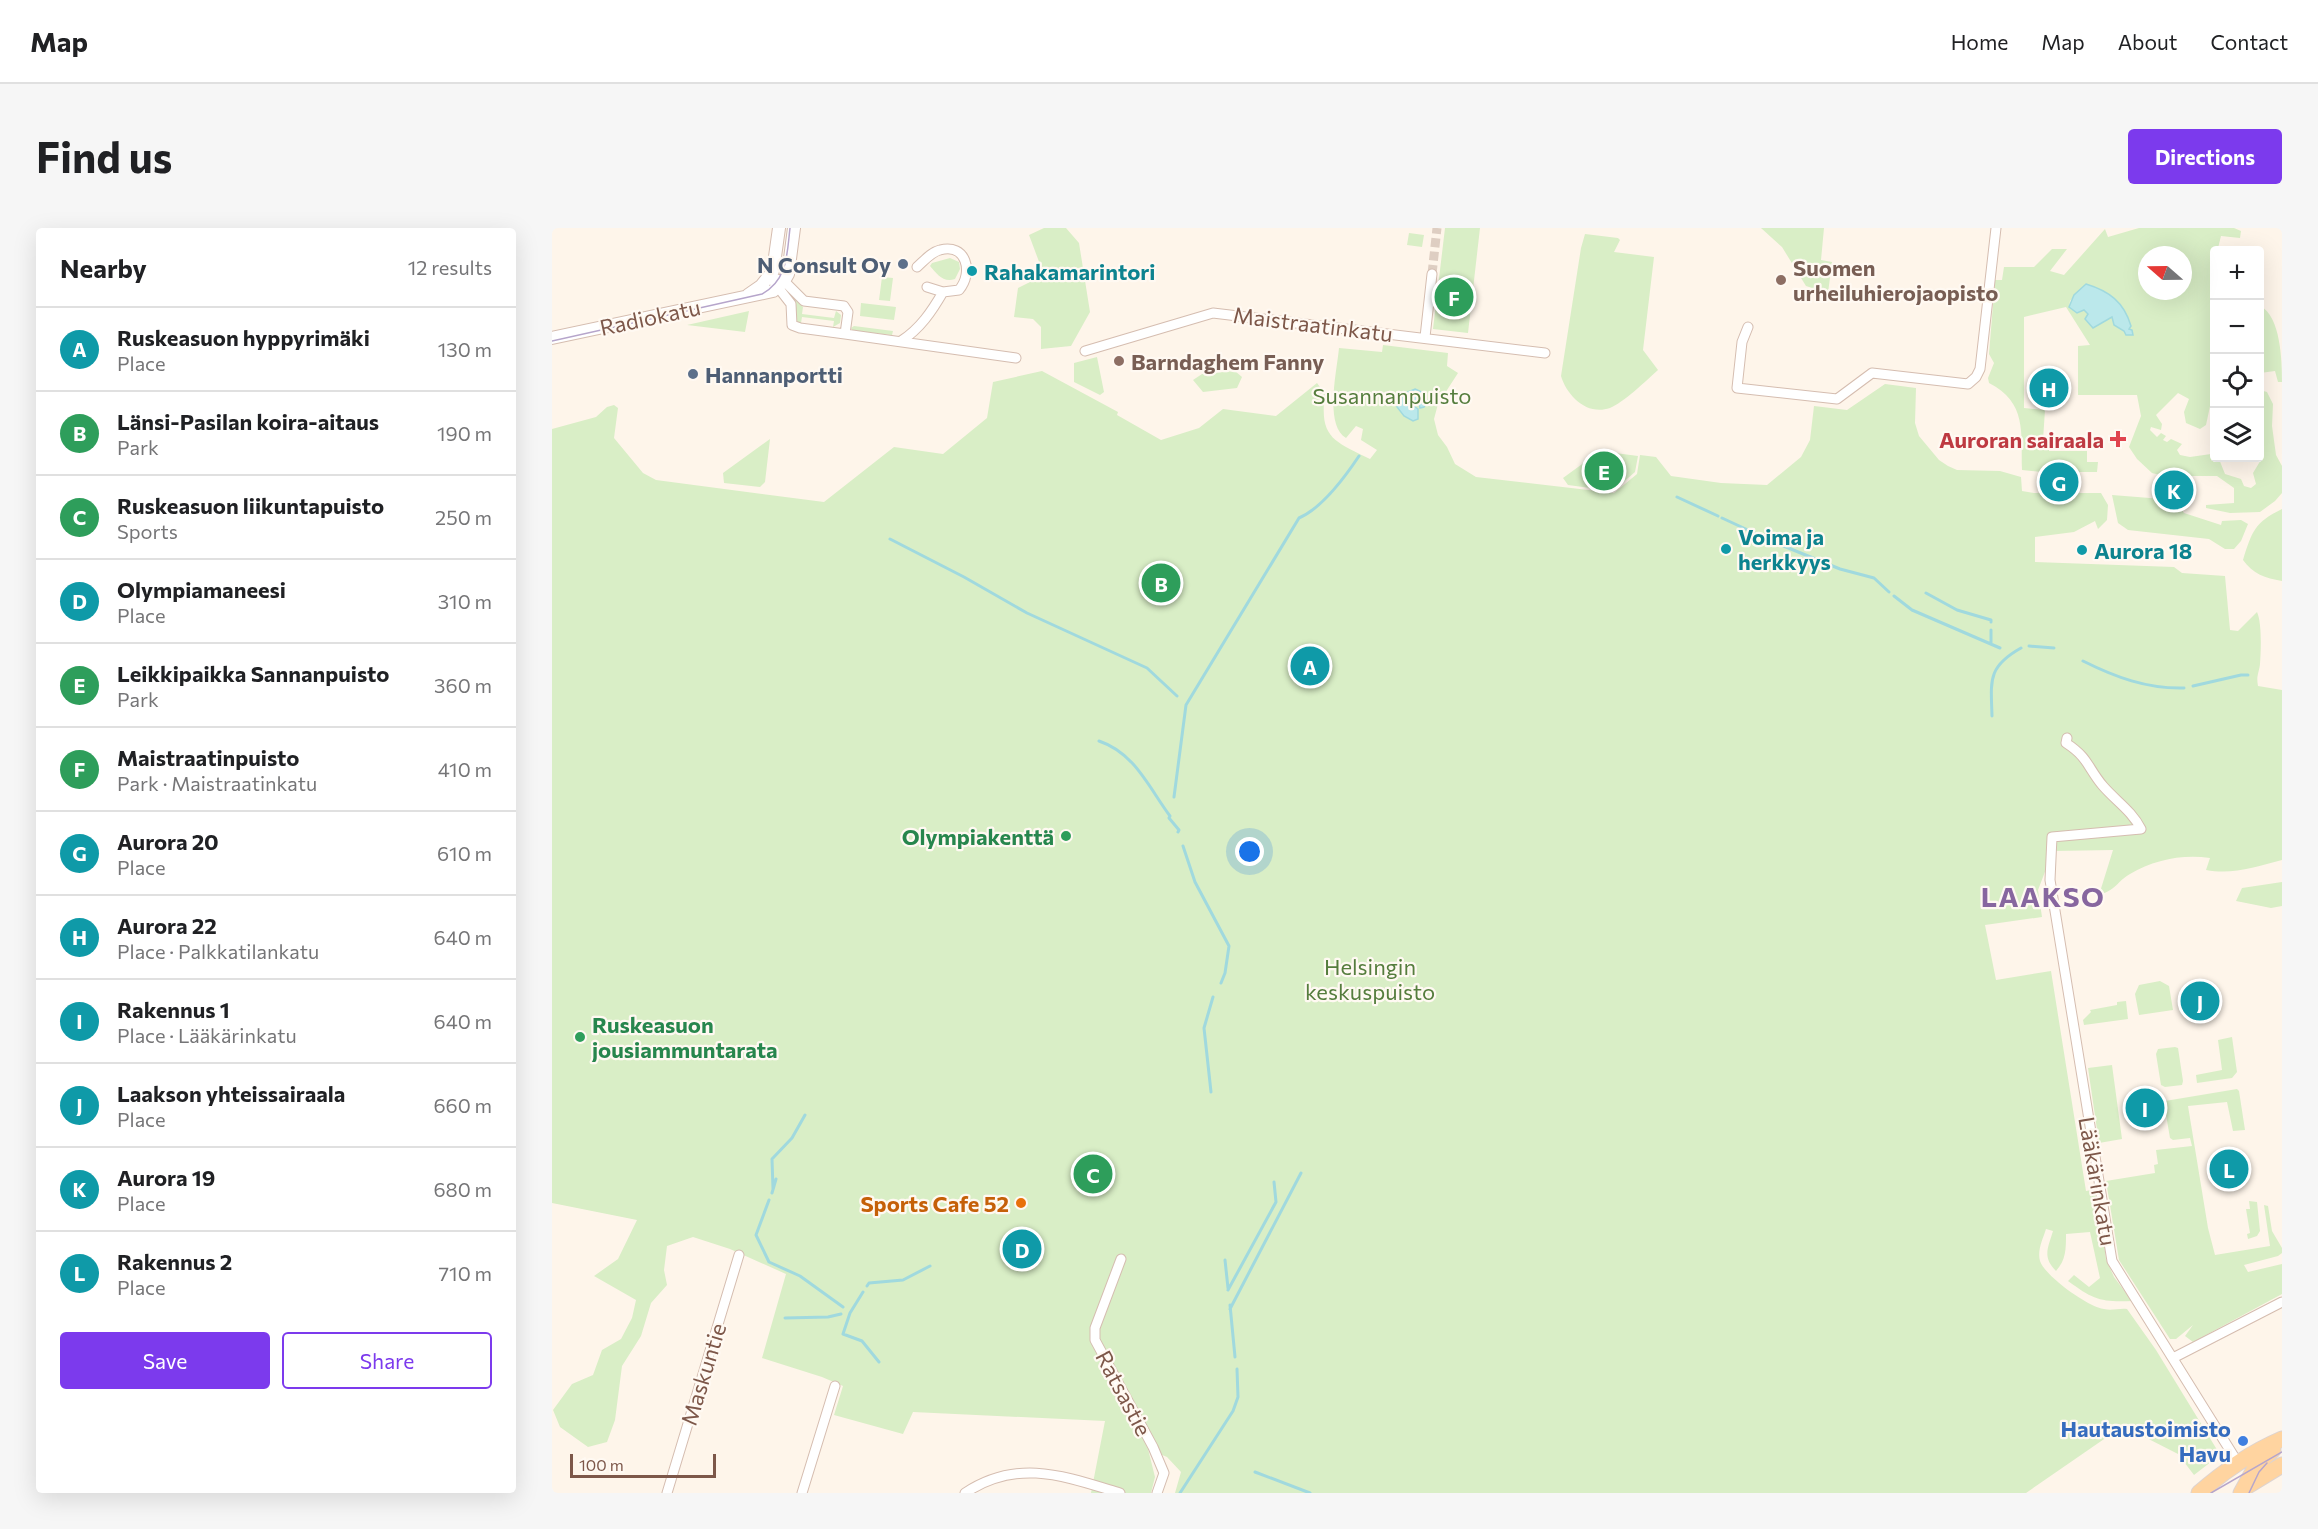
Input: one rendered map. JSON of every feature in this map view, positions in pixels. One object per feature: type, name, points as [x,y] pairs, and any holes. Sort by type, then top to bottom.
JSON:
[{"type":"main road","points":[[2199,1493],[2238,1463],[2282,1441]]},
{"type":"main road","points":[[2240,1492],[2257,1464],[2282,1441]]},
{"type":"main road","points":[[2240,1492],[2279,1466]]},
{"type":"main road","points":[[2261,1493],[2279,1466]]},
{"type":"street","points":[[779,228],[776,258],[770,277],[804,301],[844,306],[847,309],[845,334]]},
{"type":"street","points":[[781,285],[789,267],[794,228]]},
{"type":"street","points":[[1748,327],[1742,342],[1737,388],[1837,399],[1872,374],[1968,384],[1976,377],[1980,369],[1996,228]]},
{"type":"street","points":[[917,267],[938,250],[956,251],[963,257],[968,274],[959,290],[943,292],[927,287]]},
{"type":"street","points":[[1425,337],[1432,274]]},
{"type":"street","name":"Radiokatu","points":[[747,296],[770,277]]},
{"type":"street","points":[[781,285],[791,304],[792,325],[1016,358]]},
{"type":"street","name":"Radiokatu","points":[[552,338],[747,296],[757,296],[781,285]]},
{"type":"street","points":[[901,341],[910,335],[932,311],[943,292]]},
{"type":"street","name":"Maistraatinkatu","points":[[1085,351],[1213,313],[1545,353]]},
{"type":"street","name":"Lääkärinkatu","points":[[2067,738],[2066,743],[2081,753],[2102,784],[2135,816],[2141,829],[2052,837],[2050,866],[2050,880],[2078,1060],[2112,1261],[2238,1463]]},
{"type":"street","name":"Maskuntie","points":[[667,1493],[739,1255]]},
{"type":"street","name":"Ratsastie","points":[[1121,1259],[1095,1328],[1095,1340],[1153,1447],[1164,1473],[1157,1493]]},
{"type":"street","points":[[2175,1362],[2282,1302]]},
{"type":"street","points":[[802,1493],[835,1386]]},
{"type":"street","points":[[965,1493],[998,1476],[1028,1473],[1072,1480],[1120,1493]]},
{"type":"green space","points":[[1044,228],[1066,228],[1079,243],[1090,312],[1071,346],[1041,349],[1041,327],[1033,319],[1014,317],[1018,288],[1044,275],[1029,235]]},
{"type":"green space","points":[[1445,228],[1480,228],[1468,333],[1433,329]]},
{"type":"green space","points":[[1761,228],[1824,228],[1821,260],[1832,262],[1828,293],[1806,286],[1782,247]]},
{"type":"green space","points":[[2139,228],[2234,228],[2241,231],[2240,238],[2221,236],[2218,246],[2210,246],[2210,406],[2206,425],[2200,429],[2186,423],[2184,412],[2189,399],[2178,393],[2156,415],[2162,424],[2161,430],[2151,427],[2150,430],[2157,437],[2161,433],[2166,436],[2163,440],[2167,442],[2171,439],[2182,444],[2177,450],[2180,455],[2190,457],[2210,454],[2210,462],[2220,462],[2225,474],[2241,479],[2244,486],[2251,488],[2256,484],[2253,473],[2260,462],[2264,462],[2264,391],[2267,392],[2273,404],[2272,426],[2276,455],[2282,466],[2282,493],[2260,512],[2230,513],[2206,508],[2206,505],[2234,503],[2234,488],[2217,476],[2164,476],[2152,473],[2137,459],[2129,447],[2141,416],[2137,395],[2078,395],[2078,346],[2090,345],[2066,307],[2024,317],[2024,408],[2045,410],[2043,440],[2049,447],[2049,451],[2087,451],[2087,462],[2098,462],[2097,472],[2022,470],[2021,431],[2016,409],[2010,399],[1989,383],[1988,378],[1994,363],[1989,354],[1995,280],[2002,280],[2004,267],[2034,267],[2052,249],[2067,249],[2050,271],[2064,275],[2105,229],[2108,237]],"holes":[[[2086,284],[2110,295],[2120,306],[2130,330],[2124,331],[2114,325],[2112,317],[2088,314],[2084,310],[2072,310],[2069,307],[2070,301]]]},
{"type":"green space","points":[[1409,233],[1424,235],[1422,247],[1407,245]]},
{"type":"green space","points":[[1585,234],[1618,238],[1620,240],[1614,252],[1654,257],[1643,350],[1658,370],[1621,401],[1602,410],[1586,407],[1579,402],[1568,391],[1561,376]]},
{"type":"green space","points":[[950,258],[959,262],[960,269],[955,279],[947,280],[930,266],[932,263]]},
{"type":"green space","points":[[882,277],[893,278],[890,301],[879,300]]},
{"type":"green space","points":[[795,299],[803,307],[802,314],[834,318],[836,311],[841,315],[840,323],[833,327],[834,321],[802,317],[801,323],[798,323],[796,306],[793,301]]},
{"type":"green space","points":[[861,303],[896,307],[894,320],[860,316]]},
{"type":"green space","points":[[2264,309],[2272,319],[2279,340],[2282,382],[2278,382],[2275,371],[2264,372]]},
{"type":"green space","points":[[749,311],[745,332],[687,325]]},
{"type":"green space","points":[[854,326],[893,331],[892,335],[853,331],[851,328]]},
{"type":"green space","name":"Helsingin keskuspuisto","points":[[1383,345],[1448,353],[1447,366],[1458,373],[1438,404],[1434,419],[1438,435],[1455,464],[1476,477],[1614,493],[1637,474],[1640,455],[1656,457],[1671,476],[1721,483],[1767,485],[1801,457],[1810,440],[1814,406],[1847,410],[1885,384],[1916,388],[1915,423],[1919,436],[1939,460],[1948,466],[1957,470],[2000,471],[2021,477],[2022,491],[2101,493],[2108,505],[2107,520],[2098,529],[2095,521],[2074,532],[2035,537],[2035,562],[2174,567],[2182,573],[2225,576],[2230,630],[2238,631],[2257,612],[2261,637],[2258,686],[2282,690],[2282,860],[2244,870],[2225,872],[2206,870],[2210,858],[2168,859],[2139,869],[2110,890],[2099,895],[2113,850],[2053,851],[2038,890],[2042,917],[1985,925],[1996,980],[2051,971],[2086,1191],[2097,1189],[2106,1259],[2114,1277],[2132,1301],[2098,1298],[2068,1281],[2074,1275],[2089,1287],[2100,1278],[2090,1232],[2066,1234],[2064,1258],[2056,1271],[2048,1257],[2048,1247],[2053,1231],[2046,1229],[2040,1249],[2040,1261],[2058,1282],[2088,1303],[2107,1310],[2127,1309],[2156,1350],[2219,1453],[2194,1475],[2178,1454],[2123,1426],[2026,1493],[1175,1493],[1181,1472],[1167,1457],[1148,1449],[1155,1477],[1151,1493],[1091,1493],[1105,1421],[913,1412],[903,1434],[834,1415],[843,1386],[762,1358],[786,1274],[730,1249],[693,1237],[667,1246],[664,1270],[667,1285],[651,1303],[641,1336],[622,1366],[615,1420],[607,1442],[588,1447],[560,1427],[553,1410],[572,1384],[593,1375],[602,1350],[621,1339],[632,1318],[636,1300],[594,1276],[618,1259],[637,1220],[552,1203],[552,429],[596,417],[607,407],[614,405],[618,408],[614,438],[643,473],[656,480],[824,502],[894,447],[943,454],[987,418],[993,382],[1042,371],[1118,412],[1117,415],[1161,440],[1199,428],[1223,409],[1276,416],[1317,383],[1325,394],[1324,420],[1327,429],[1338,442],[1370,459],[1377,450],[1361,440],[1363,429],[1356,426],[1346,438],[1339,431],[1335,422],[1334,410],[1335,383],[1339,348],[1382,352]]},
{"type":"green space","points":[[1097,357],[1104,392],[1100,395],[1074,382],[1074,363]]},
{"type":"green space","points":[[1235,371],[1242,377],[1237,388],[1203,392],[1193,380],[1202,374]]},
{"type":"green space","points":[[770,439],[765,482],[760,487],[724,483],[723,473]]},
{"type":"green space","points":[[1600,451],[1638,456],[1635,472],[1613,491],[1568,485],[1563,478]]},
{"type":"green space","points":[[2112,495],[2175,500],[2184,513],[2221,525],[2222,521],[2241,520],[2248,524],[2241,541],[2234,549],[2225,549],[2209,539],[2128,530],[2118,523]]},
{"type":"green space","points":[[2282,509],[2282,581],[2260,575],[2243,560],[2256,528],[2266,518]]},
{"type":"green space","points":[[2282,882],[2282,906],[2271,908],[2236,901],[2242,888]]},
{"type":"green space","points":[[2160,981],[2169,986],[2173,1010],[2139,1015],[2135,994],[2139,985]]},
{"type":"green space","points":[[2126,1001],[2128,1019],[2084,1025],[2083,1020],[2091,1012],[2090,1010]]},
{"type":"green space","points":[[2232,1037],[2237,1072],[2232,1078],[2197,1083],[2196,1075],[2222,1070],[2218,1040]]},
{"type":"green space","points":[[2178,1048],[2182,1085],[2165,1087],[2161,1085],[2156,1054],[2158,1049]]},
{"type":"green space","points":[[2112,1065],[2122,1139],[2099,1143],[2088,1068]]},
{"type":"green space","points":[[2237,1089],[2245,1130],[2233,1131],[2227,1102],[2188,1106],[2208,1228],[2215,1255],[2270,1246],[2264,1205],[2268,1206],[2272,1231],[2282,1248],[2282,1253],[2244,1265],[2248,1272],[2282,1264],[2282,1294],[2193,1342],[2185,1336],[2193,1325],[2176,1339],[2170,1339],[2119,1260],[2106,1181],[2155,1173],[2154,1165],[2158,1164],[2156,1150],[2192,1146],[2190,1138],[2173,1140],[2170,1138],[2165,1101]]},
{"type":"green space","points":[[2249,1201],[2257,1202],[2260,1231],[2257,1236],[2248,1239],[2247,1234],[2250,1233],[2246,1209],[2250,1209]]},
{"type":"water","points":[[2086,284],[2102,290],[2120,304],[2128,318],[2131,326],[2129,329],[2132,330],[2133,335],[2126,335],[2114,325],[2112,317],[2093,328],[2085,319],[2088,314],[2084,310],[2077,313],[2069,307],[2074,295]]},
{"type":"water","points":[[1415,389],[1424,393],[1427,401],[1424,407],[1420,408],[1419,403],[1414,403],[1418,409],[1418,419],[1413,421],[1404,416],[1397,407],[1403,394]]},
{"type":"waterway","points":[[1174,797],[1186,705],[1299,518],[1324,500],[1359,456]]},
{"type":"waterway","points":[[1677,497],[1718,516]]},
{"type":"waterway","points":[[1722,518],[1776,543]]},
{"type":"waterway","points":[[890,539],[1027,613],[1147,668],[1177,696]]},
{"type":"waterway","points":[[1781,545],[1840,569],[1874,578],[1889,592]]},
{"type":"waterway","points":[[1926,593],[1957,610],[1991,620],[1991,622]]},
{"type":"waterway","points":[[1894,596],[1912,610],[2000,648]]},
{"type":"waterway","points":[[1991,630],[1991,643]]},
{"type":"waterway","points":[[2029,646],[2054,648]]},
{"type":"waterway","points":[[1992,716],[1993,676],[2002,662],[2021,648]]},
{"type":"waterway","points":[[2083,661],[2132,681],[2170,688],[2184,688]]},
{"type":"waterway","points":[[2193,686],[2248,675]]},
{"type":"waterway","points":[[1099,741],[1122,754],[1140,772],[1179,830],[1178,832]]},
{"type":"waterway","points":[[1183,846],[1195,882],[1229,946],[1221,983]]},
{"type":"waterway","points":[[1211,1092],[1204,1028],[1213,997]]},
{"type":"waterway","points":[[773,1189],[772,1159],[792,1138],[805,1115]]},
{"type":"waterway","points":[[1230,1309],[1301,1173]]},
{"type":"waterway","points":[[772,1193],[776,1179]]},
{"type":"waterway","points":[[1228,1290],[1276,1202],[1274,1182]]},
{"type":"waterway","points":[[769,1200],[756,1235],[769,1262],[800,1276],[843,1307]]},
{"type":"waterway","points":[[1225,1260],[1228,1288]]},
{"type":"waterway","points":[[867,1286],[869,1283],[903,1280],[930,1266]]},
{"type":"waterway","points":[[863,1292],[850,1313],[843,1334],[862,1341],[879,1362]]},
{"type":"waterway","points":[[1230,1305],[1235,1357]]},
{"type":"waterway","points":[[785,1318],[828,1317],[841,1314]]},
{"type":"waterway","points":[[1180,1493],[1233,1411],[1238,1397],[1237,1369]]},
{"type":"waterway","points":[[1255,1472],[1310,1493]]},
{"type":"tunnel","points":[[1432,274],[1437,228]]},
{"type":"tram line","points":[[552,341],[762,294],[777,281],[785,265],[790,228]]},
{"type":"tram line","points":[[2211,1493],[2282,1452]]},
{"type":"tram line","points":[[2249,1493],[2259,1472],[2267,1463]]},
{"type":"place","name":"N Consult Oy","points":[[903,264]]},
{"type":"place","name":"Rahakamarintori","points":[[972,271]]},
{"type":"place","name":"Suomen urheiluhierojaopisto","points":[[1781,280]]},
{"type":"place","name":"Maistraatinpuisto","points":[[1454,297]]},
{"type":"place","name":"Barndaghem Fanny","points":[[1119,361]]},
{"type":"place","name":"Hannanportti","points":[[693,374]]},
{"type":"place","name":"Aurora 22","points":[[2049,388]]},
{"type":"place","name":"Auroran sairaala","points":[[2118,439]]},
{"type":"place","name":"Leikkipaikka Sannanpuisto","points":[[1604,471]]},
{"type":"place","name":"Aurora 20","points":[[2059,482]]},
{"type":"place","name":"Aurora 19","points":[[2174,490]]},
{"type":"place","name":"Voima ja herkkyys","points":[[1726,549]]},
{"type":"place","name":"Aurora 18","points":[[2082,550]]},
{"type":"place","name":"Länsi-Pasilan koira-aitaus","points":[[1161,583]]},
{"type":"place","name":"Ruskeasuon hyppyrimäki","points":[[1310,666]]},
{"type":"place","name":"Olympiakenttä","points":[[1066,836]]},
{"type":"place","name":"Laakson yhteissairaala","points":[[2200,1001]]},
{"type":"place","name":"Ruskeasuon jousiammuntarata","points":[[580,1037]]},
{"type":"place","name":"Rakennus 1","points":[[2145,1108]]},
{"type":"place","name":"Rakennus 2","points":[[2229,1169]]},
{"type":"place","name":"Ruskeasuon liikuntapuisto","points":[[1093,1174]]},
{"type":"place","name":"Sports Cafe 52","points":[[1021,1203]]},
{"type":"place","name":"Olympiamaneesi","points":[[1022,1249]]},
{"type":"place","name":"Hautaustoimisto Havu","points":[[2243,1441]]},
{"type":"district","name":"LAAKSO","points":[[2043,896]]},
{"type":"park label","name":"Susannanpuisto","points":[[1392,395]]}]
